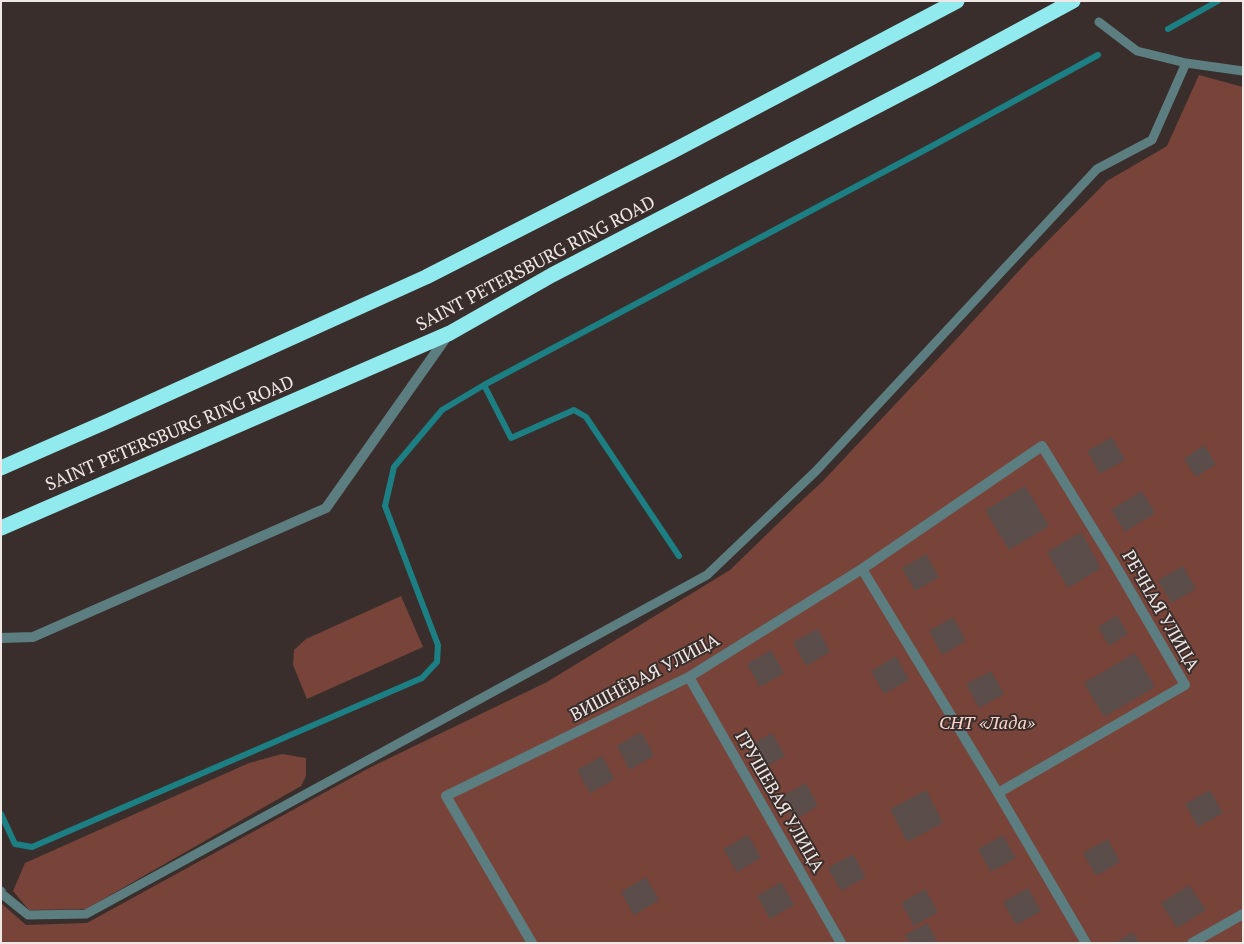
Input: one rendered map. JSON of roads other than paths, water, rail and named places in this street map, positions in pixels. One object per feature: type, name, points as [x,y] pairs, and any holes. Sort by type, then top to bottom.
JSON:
[{"type":"highway","name":"SAINT PETERSBURG RING ROAD","points":[[1,468],[426,277],[671,152],[958,1]]},
{"type":"highway","name":"SAINT PETERSBURG RING ROAD","points":[[1,528],[450,333],[552,275],[920,84],[1073,1]]},
{"type":"street","points":[[1,638],[33,638],[326,508],[450,333]]},
{"type":"street","name":"ВИШНЁВАЯ УЛИЦА","points":[[532,943],[446,796],[689,677],[862,569],[1042,446]]},
{"type":"street","name":"РЕЧНАЯ УЛИЦА","points":[[998,793],[1185,686],[1114,562],[1042,446]]},
{"type":"street","points":[[862,569],[998,793],[1086,943]]},
{"type":"street","name":"ГРУШЕВАЯ УЛИЦА","points":[[689,677],[841,943]]},
{"type":"street","points":[[1192,943],[1243,914]]},
{"type":"lane","points":[[1099,22],[1137,51],[1186,64],[1243,71]]},
{"type":"lane","points":[[1,891],[2,894],[28,915],[86,914],[707,575],[816,471],[1097,169],[1152,140],[1186,64]]},
{"type":"waterway","points":[[1168,29],[1218,1]]},
{"type":"waterway","points":[[1,814],[15,844],[32,847],[422,678],[437,662],[438,645],[385,506],[394,467],[442,410],[484,385],[934,145],[1098,55]]},
{"type":"waterway","points":[[484,385],[511,438],[574,410],[586,417],[679,556]]},
{"type":"park label","name":"СНТ «Лада»","points":[[987,724]]}]
